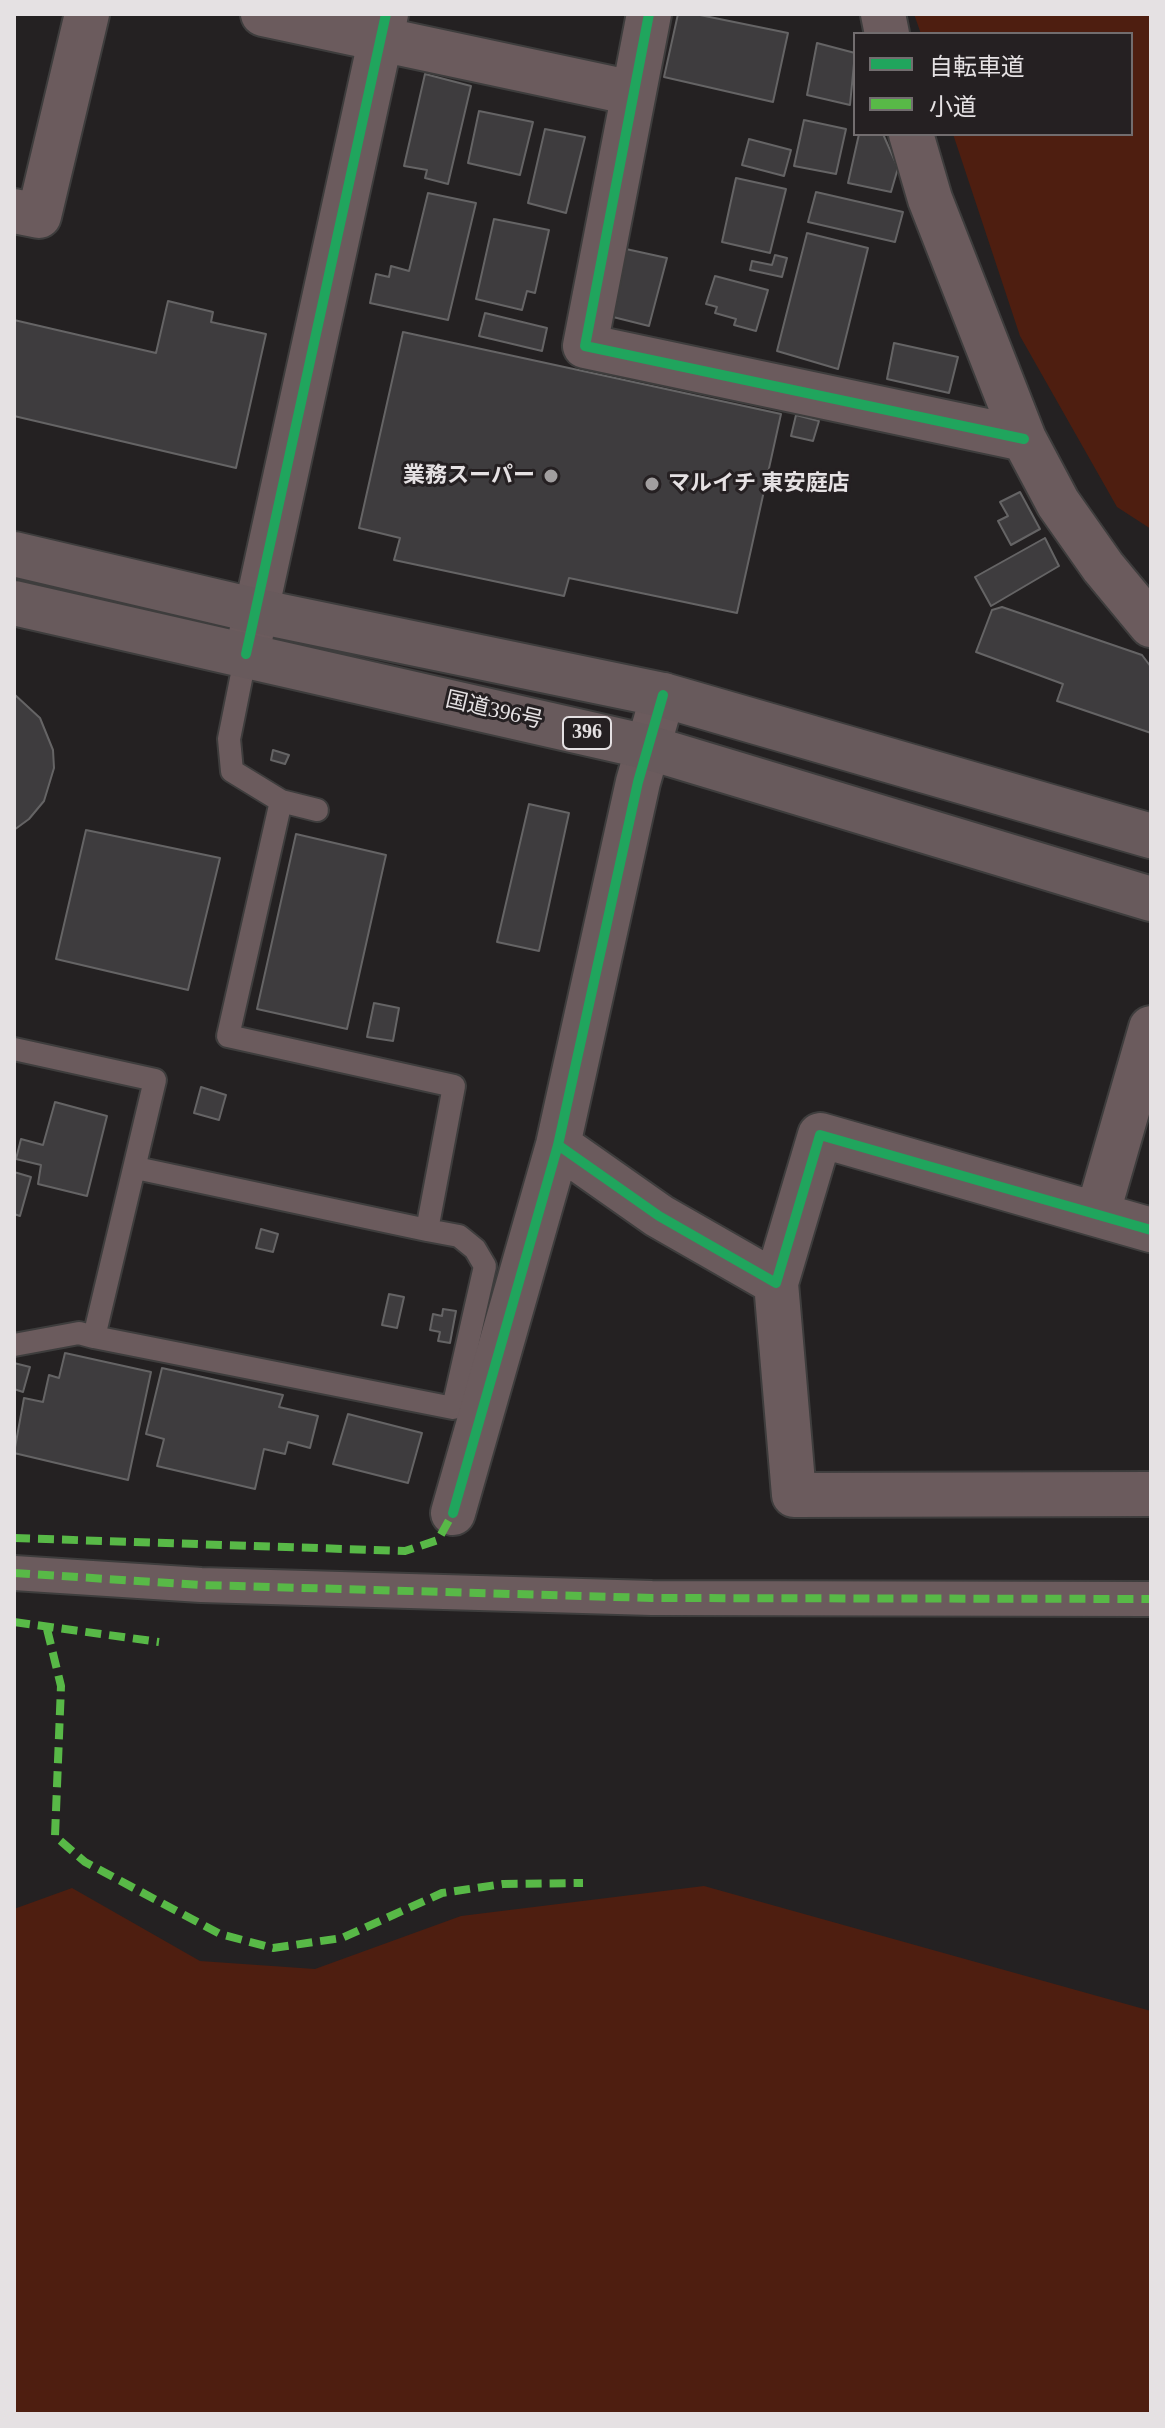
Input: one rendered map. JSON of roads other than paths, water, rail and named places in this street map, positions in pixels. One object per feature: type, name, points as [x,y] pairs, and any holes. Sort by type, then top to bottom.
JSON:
[{"type":"highway","name":"396","points":[[14,554],[257,611],[663,695],[1151,836]]},
{"type":"highway","name":"国道396号","points":[[14,603],[647,747],[1151,899]]},
{"type":"street","points":[[14,211],[39,216],[87,14]]},
{"type":"street","points":[[263,14],[383,27],[633,93]]},
{"type":"street","points":[[649,14],[585,346],[1024,439]]},
{"type":"street","points":[[246,654],[383,27]]},
{"type":"street","points":[[912,136],[930,199],[1024,439],[1058,503],[1103,567],[1151,625]]},
{"type":"street","points":[[453,1513],[558,1145],[647,747],[663,695]]},
{"type":"street","points":[[1098,1212],[1151,1028]]},
{"type":"street","points":[[1151,1230],[1098,1212],[820,1135],[776,1283],[794,1495],[1151,1494]]},
{"type":"street","points":[[558,1145],[659,1216],[776,1283]]},
{"type":"street","points":[[14,1573],[201,1585],[652,1598],[1151,1599]]},
{"type":"lane","points":[[246,654],[229,739],[232,771],[281,801],[317,810]]},
{"type":"lane","points":[[281,801],[228,1036],[454,1086],[427,1230]]},
{"type":"lane","points":[[14,1049],[155,1080],[94,1337]]},
{"type":"lane","points":[[14,1345],[79,1333],[453,1408],[485,1266],[475,1249],[459,1236],[136,1168]]},
{"type":"place","name":"業務スーパー","points":[[551,476]]},
{"type":"place","name":"マルイチ 東安庭店","points":[[652,484]]}]
